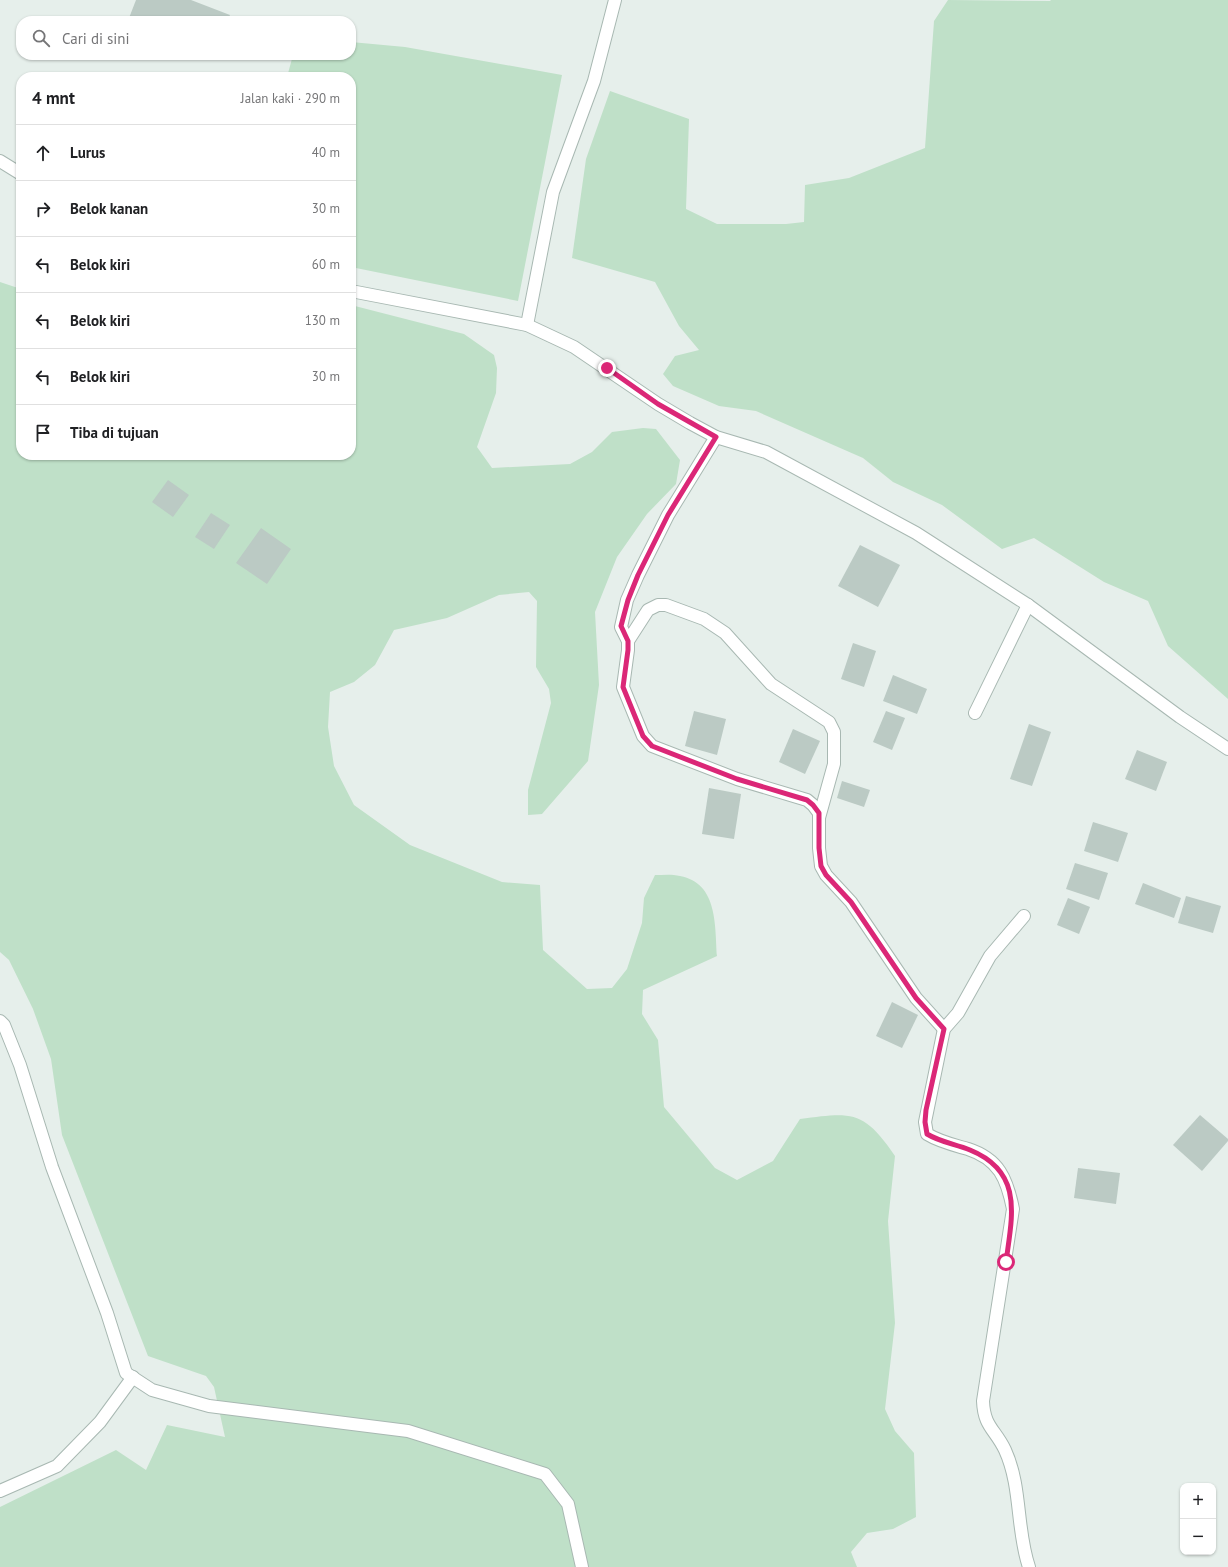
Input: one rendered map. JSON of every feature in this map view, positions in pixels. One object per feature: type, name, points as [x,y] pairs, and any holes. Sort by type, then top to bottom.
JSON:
[{"type":"street","points":[[528,325],[553,192],[594,81],[615,0]]},
{"type":"street","points":[[0,162],[16,171]]},
{"type":"street","points":[[356,292],[528,325],[574,347],[658,404],[716,437],[766,452],[916,533],[1028,605],[1180,717],[1228,749]]},
{"type":"street","points":[[716,437],[668,515],[638,575],[628,600],[621,626],[628,641],[623,687],[646,741],[652,746],[737,779],[807,800],[817,810],[819,818],[819,848],[821,866],[826,875],[851,902],[916,998],[944,1029]]},
{"type":"street","points":[[628,641],[648,610],[658,605],[666,604],[704,619],[725,634],[771,684],[829,722],[834,732],[834,764],[819,818]]},
{"type":"street","points":[[975,713],[1028,605]]},
{"type":"street","points":[[1024,916],[990,956],[958,1012],[944,1029],[926,1110],[925,1122],[927,1134],[989,1159],[1000,1171],[1009,1189],[1013,1209],[983,1401],[983,1412],[986,1422],[1004,1449],[1010,1463],[1015,1482],[1024,1554],[1029,1567]]},
{"type":"street","points":[[0,1021],[4,1025],[20,1065],[52,1167],[106,1313],[126,1373],[152,1390],[209,1406],[408,1431],[545,1474],[568,1504],[582,1567]]},
{"type":"street","points":[[0,1491],[57,1466],[100,1422],[133,1377]]},
{"type":"green space","points":[[948,0],[1228,0],[1228,699],[1168,646],[1148,601],[1104,582],[1034,538],[1002,549],[942,505],[893,482],[863,458],[756,411],[719,406],[673,386],[663,374],[675,356],[699,350],[679,326],[655,282],[572,258],[586,159],[610,91],[689,119],[686,209],[717,224],[786,224],[804,222],[805,185],[849,178],[925,148],[934,21]]},
{"type":"green space","points":[[356,42],[405,47],[562,75],[518,301],[356,268],[356,72],[288,72],[292,60],[356,60]]},
{"type":"green space","points":[[0,282],[16,287],[16,460],[356,460],[356,306],[464,334],[494,355],[497,368],[496,393],[477,447],[492,468],[570,464],[592,452],[612,432],[643,428],[656,429],[680,460],[676,484],[647,514],[617,557],[595,612],[599,685],[588,761],[542,814],[528,815],[528,790],[551,703],[549,689],[536,667],[537,601],[529,592],[499,595],[447,618],[394,630],[375,665],[354,682],[330,692],[328,727],[334,766],[354,805],[410,845],[502,882],[540,885],[543,950],[587,989],[612,988],[627,969],[642,923],[644,898],[655,875],[680,876],[692,880],[702,887],[708,896],[712,907],[716,932],[717,956],[643,990],[642,1014],[658,1040],[664,1107],[715,1168],[737,1180],[773,1161],[800,1119],[832,1115],[855,1118],[865,1122],[874,1130],[895,1156],[888,1221],[895,1323],[885,1409],[895,1431],[914,1453],[916,1517],[893,1529],[867,1533],[851,1552],[857,1567],[0,1567],[0,1507],[116,1450],[146,1470],[167,1425],[225,1437],[214,1387],[206,1376],[148,1356],[62,1135],[51,1059],[33,1009],[9,960],[0,952]]},
{"type":"building","points":[[136,0],[191,0],[230,15],[230,16],[130,16]]},
{"type":"building","points":[[168,480],[189,495],[173,517],[152,502]]},
{"type":"building","points":[[211,513],[230,525],[214,549],[195,537]]},
{"type":"building","points":[[261,528],[291,549],[267,584],[236,563]]},
{"type":"building","points":[[860,545],[900,565],[878,607],[838,586]]},
{"type":"building","points":[[853,643],[876,651],[864,687],[841,679]]},
{"type":"building","points":[[893,675],[927,689],[917,714],[883,701]]},
{"type":"building","points":[[694,711],[726,719],[717,755],[685,746]]},
{"type":"building","points":[[886,711],[905,718],[892,750],[873,742]]},
{"type":"building","points":[[1029,724],[1051,732],[1032,786],[1010,779]]},
{"type":"building","points":[[793,729],[820,741],[805,774],[779,762]]},
{"type":"building","points":[[1137,750],[1167,762],[1156,791],[1125,779]]},
{"type":"building","points":[[842,781],[870,790],[864,807],[837,798]]},
{"type":"building","points":[[709,788],[741,794],[734,839],[702,834]]},
{"type":"building","points":[[1093,822],[1128,833],[1118,862],[1084,851]]},
{"type":"building","points":[[1075,863],[1108,873],[1099,900],[1066,889]]},
{"type":"building","points":[[1143,883],[1181,898],[1174,918],[1135,904]]},
{"type":"building","points":[[1186,896],[1221,906],[1213,933],[1178,923]]},
{"type":"building","points":[[1068,898],[1090,907],[1079,934],[1057,925]]},
{"type":"building","points":[[892,1002],[918,1015],[902,1048],[876,1036]]},
{"type":"building","points":[[1200,1115],[1228,1139],[1228,1141],[1202,1171],[1173,1145]]},
{"type":"building","points":[[1078,1168],[1120,1173],[1116,1204],[1074,1198]]},
{"type":"route","points":[[607,368],[658,404],[716,437],[668,515],[638,575],[628,600],[621,626],[628,641],[623,687],[643,736],[652,746],[667,753],[737,779],[807,800],[817,810],[819,813],[819,848],[821,866],[826,875],[851,902],[916,998],[944,1029],[926,1110],[925,1122],[927,1134],[989,1159],[1000,1171],[1009,1189],[1013,1209],[1006,1262]]}]
